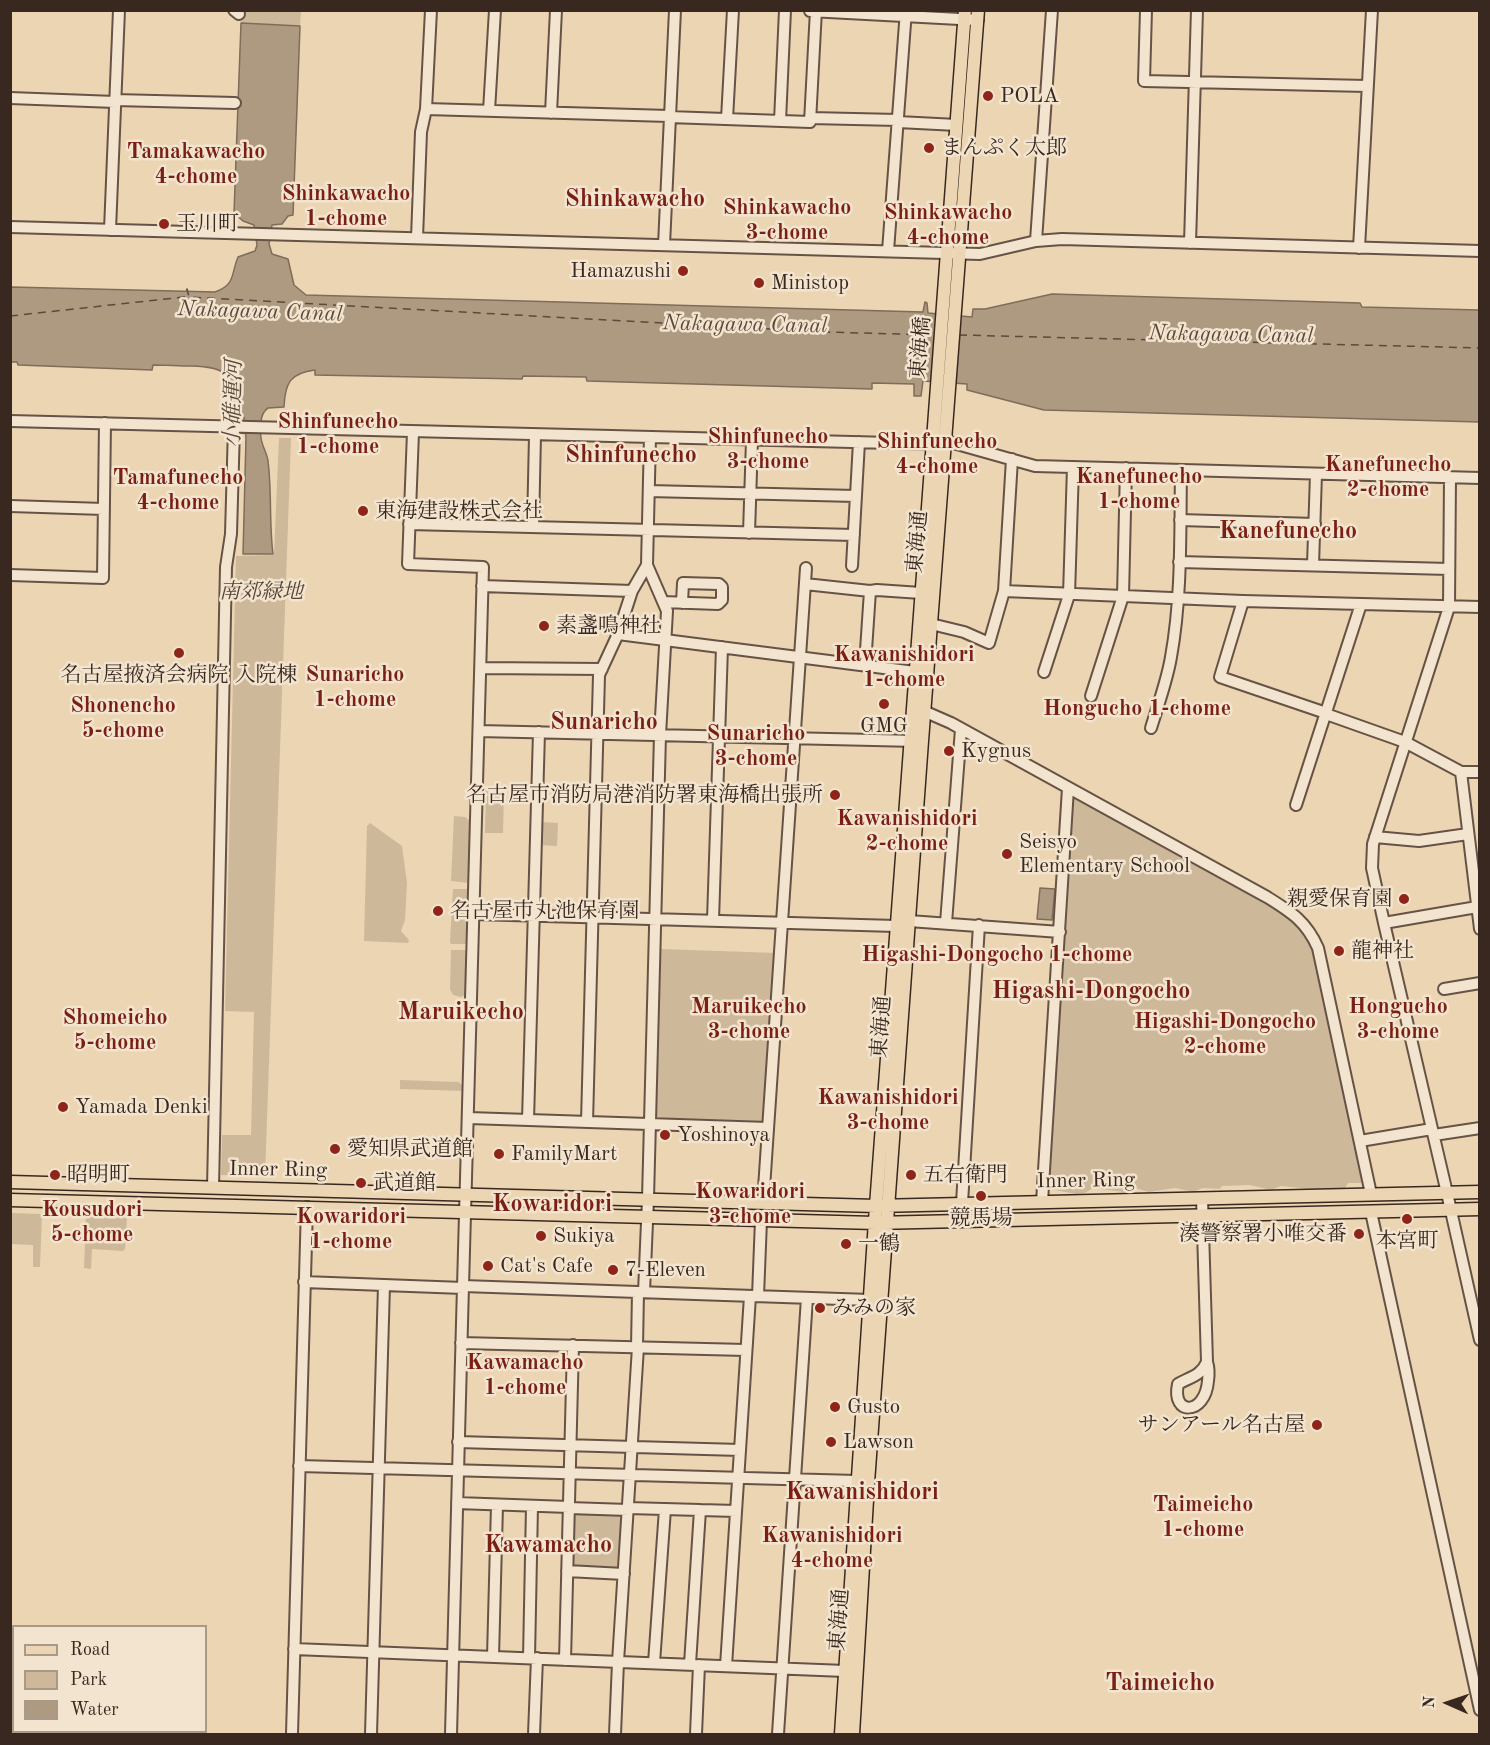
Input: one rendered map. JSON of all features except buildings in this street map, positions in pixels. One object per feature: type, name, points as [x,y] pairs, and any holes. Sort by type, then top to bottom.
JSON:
[{"type":"main road","points":[[953,253],[957,125],[965,15]]},
{"type":"main road","points":[[953,253],[978,15]]},
{"type":"main road","name":"東海橋","points":[[943,394],[953,253]]},
{"type":"main road","points":[[919,709],[915,672],[932,444],[943,394]]},
{"type":"main road","name":"東海通","points":[[852,1734],[882,1205],[909,921],[916,741],[931,624],[946,441],[943,394]]},
{"type":"main road","points":[[882,1205],[896,926],[916,741]]},
{"type":"main road","name":"Inner Ring","points":[[10,1182],[882,1205],[1479,1192]]},
{"type":"main road","name":"Inner Ring","points":[[10,1200],[881,1222],[1479,1209]]},
{"type":"main road","name":"東海通","points":[[841,1734],[870,1300],[881,1222]]},
{"type":"street","points":[[110,230],[119,10]]},
{"type":"street","points":[[417,238],[431,10]]},
{"type":"street","points":[[489,111],[495,10]]},
{"type":"street","points":[[551,113],[556,10]]},
{"type":"street","points":[[664,245],[675,10]]},
{"type":"street","points":[[727,119],[733,10]]},
{"type":"street","points":[[780,121],[785,10]]},
{"type":"street","points":[[810,10],[978,15]]},
{"type":"street","points":[[1036,241],[1052,10]]},
{"type":"street","points":[[1146,10],[1144,81],[1367,86]]},
{"type":"street","points":[[1190,243],[1197,10]]},
{"type":"street","points":[[1359,248],[1372,10]]},
{"type":"street","points":[[426,109],[810,122],[816,11]]},
{"type":"street","points":[[888,251],[906,13]]},
{"type":"street","points":[[10,98],[235,103]]},
{"type":"street","points":[[810,118],[957,125]]},
{"type":"street","points":[[10,227],[980,254],[1036,241],[1062,239],[1479,251]]},
{"type":"street","points":[[10,421],[932,444],[946,441],[1035,466],[1479,478]]},
{"type":"street","points":[[10,575],[102,578],[105,423]]},
{"type":"street","points":[[213,1188],[226,567],[231,534],[237,427]]},
{"type":"street","points":[[413,432],[408,564],[483,567],[451,1734]]},
{"type":"street","points":[[533,527],[535,435]]},
{"type":"street","points":[[615,1734],[648,1199],[654,919],[667,611],[647,565],[650,437]]},
{"type":"street","points":[[749,533],[752,440]]},
{"type":"street","points":[[852,566],[859,442]]},
{"type":"street","points":[[931,624],[964,632],[989,643],[1004,591],[1012,459]]},
{"type":"street","points":[[1044,672],[1069,595],[1073,467]]},
{"type":"street","points":[[1091,696],[1123,596],[1126,468]]},
{"type":"street","points":[[1151,728],[1170,661],[1178,599],[1181,470]]},
{"type":"street","points":[[1313,565],[1316,474]]},
{"type":"street","points":[[1450,477],[1449,607],[1375,837],[1372,868],[1451,1210],[1474,1293],[1479,1340]]},
{"type":"street","points":[[649,491],[856,496]]},
{"type":"street","points":[[10,506],[104,509]]},
{"type":"street","points":[[1180,520],[1314,524]]},
{"type":"street","points":[[410,524],[854,535]]},
{"type":"street","points":[[1179,562],[1449,568]]},
{"type":"street","points":[[587,1122],[599,675],[618,634],[633,591],[647,565]]},
{"type":"street","points":[[763,1203],[806,568]]},
{"type":"street","points":[[805,584],[870,591],[921,593]]},
{"type":"street","points":[[483,586],[633,591]]},
{"type":"street","points":[[865,665],[870,591]]},
{"type":"street","points":[[1004,591],[1479,608]]},
{"type":"street","points":[[1243,601],[1220,676],[1405,742],[1461,772],[1479,772]]},
{"type":"street","points":[[663,602],[682,603]]},
{"type":"street","points":[[1296,805],[1360,604]]},
{"type":"street","points":[[618,634],[915,672]]},
{"type":"street","points":[[713,920],[722,647]]},
{"type":"street","points":[[481,668],[602,669]]},
{"type":"street","points":[[919,709],[961,729],[1267,897],[1303,922],[1311,932],[1318,948],[1371,1194]]},
{"type":"street","points":[[946,923],[961,729]]},
{"type":"street","points":[[479,731],[916,741]]},
{"type":"street","points":[[528,1120],[539,732]]},
{"type":"street","points":[[1461,772],[1479,924]]},
{"type":"street","points":[[1042,1202],[1068,788]]},
{"type":"street","points":[[1375,837],[1419,841],[1468,834]]},
{"type":"street","points":[[1384,923],[1477,908]]},
{"type":"street","points":[[474,914],[896,926]]},
{"type":"street","points":[[909,921],[1060,932]]},
{"type":"street","points":[[962,1203],[979,925]]},
{"type":"street","points":[[1444,989],[1479,983]]},
{"type":"street","points":[[469,1118],[768,1128]]},
{"type":"street","points":[[1360,1141],[1479,1128]]},
{"type":"street","points":[[1202,1198],[1207,1362]]},
{"type":"street","points":[[292,1734],[306,1207]]},
{"type":"street","points":[[1371,1212],[1479,1710]]},
{"type":"street","points":[[726,1666],[746,1350],[761,1220]]},
{"type":"street","points":[[304,1282],[870,1300]]},
{"type":"street","points":[[371,1734],[384,1285]]},
{"type":"street","points":[[778,1734],[807,1298]]},
{"type":"street","points":[[461,1342],[746,1350]]},
{"type":"street","points":[[565,1660],[573,1346]]},
{"type":"street","points":[[458,1442],[740,1450]]},
{"type":"street","points":[[299,1466],[857,1481]]},
{"type":"street","points":[[457,1503],[736,1511]]},
{"type":"street","points":[[493,1657],[497,1505]]},
{"type":"street","points":[[532,1506],[534,1734]]},
{"type":"street","points":[[654,1663],[665,1509]]},
{"type":"street","points":[[696,1734],[694,1665],[700,1510]]},
{"type":"street","points":[[567,1571],[624,1574]]},
{"type":"street","points":[[294,1649],[845,1671]]},
{"type":"green space","points":[[240,11],[301,11],[300,26],[241,23]]},
{"type":"green space","name":"南郊緑地","points":[[279,438],[291,438],[265,1176],[221,1175],[222,1135],[251,1135],[254,1012],[225,1011],[236,556],[274,555]]},
{"type":"green space","points":[[486,790],[504,791],[503,833],[485,833]]},
{"type":"green space","points":[[1073,797],[1227,880],[1284,913],[1299,925],[1313,946],[1363,1176],[1362,1183],[1348,1183],[1345,1188],[1320,1190],[1281,1186],[1271,1190],[1250,1185],[1222,1186],[1220,1189],[1203,1188],[1193,1192],[1175,1188],[1149,1192],[1135,1188],[1124,1192],[1093,1188],[1085,1193],[1076,1194],[1049,1189],[1047,1186]]},
{"type":"green space","points":[[454,816],[465,817],[472,823],[470,883],[451,881]]},
{"type":"green space","points":[[541,822],[558,823],[557,846],[540,845]]},
{"type":"green space","points":[[370,823],[402,846],[407,883],[405,920],[401,931],[409,940],[408,943],[364,941],[367,826]]},
{"type":"green space","points":[[453,889],[470,889],[469,944],[451,944],[450,942]]},
{"type":"green space","points":[[660,949],[777,953],[765,1117],[762,1123],[657,1119],[655,1117]]},
{"type":"green space","points":[[451,950],[469,950],[468,993],[461,997],[453,995],[450,989]]},
{"type":"green space","points":[[400,1080],[458,1082],[465,1087],[465,1091],[400,1089]]},
{"type":"green space","points":[[11,1213],[42,1214],[40,1267],[33,1267],[33,1245],[11,1244]]},
{"type":"green space","points":[[86,1216],[127,1217],[125,1249],[123,1251],[92,1249],[91,1269],[84,1268]]},
{"type":"green space","points":[[573,1512],[622,1513],[624,1516],[621,1565],[616,1571],[571,1566]]},
{"type":"water","points":[[241,23],[300,26],[293,215],[288,216],[282,224],[272,225],[269,244],[272,254],[288,259],[294,285],[306,295],[923,312],[925,302],[928,313],[972,317],[973,309],[985,309],[1052,294],[1360,303],[1362,307],[1479,310],[1480,422],[1044,410],[967,390],[967,384],[923,381],[921,396],[914,396],[914,384],[872,383],[872,389],[587,381],[586,377],[523,376],[522,379],[315,375],[315,370],[294,377],[286,392],[284,407],[268,408],[262,417],[260,434],[269,473],[273,554],[243,554],[246,438],[244,418],[241,411],[232,405],[231,385],[224,374],[212,368],[192,366],[153,365],[152,370],[18,365],[17,362],[11,362],[11,287],[215,292],[230,282],[238,257],[255,251],[257,245],[254,225],[243,221],[234,213]]},
{"type":"water","points":[[1040,888],[1055,889],[1052,920],[1037,919]]},
{"type":"ferry route","points":[[10,316],[184,297],[187,289],[189,297],[825,332],[936,335]]},
{"type":"ferry route","points":[[959,335],[1480,348]]},
{"type":"place","name":"POLA","points":[[988,96]]},
{"type":"place","name":"まんぷく太郎","points":[[929,148]]},
{"type":"place","name":"玉川町","points":[[164,224]]},
{"type":"place","name":"Hamazushi","points":[[683,271]]},
{"type":"place","name":"Ministop","points":[[759,283]]},
{"type":"place","name":"東海建設株式会社","points":[[363,511]]},
{"type":"place","name":"素盞鳴神社","points":[[544,626]]},
{"type":"place","name":"名古屋掖済会病院 入院棟","points":[[179,653]]},
{"type":"place","name":"GMG","points":[[884,704]]},
{"type":"place","name":"Kygnus","points":[[949,751]]},
{"type":"place","name":"名古屋市消防局港消防署東海橋出張所","points":[[835,795]]},
{"type":"place","name":"Seisyo Elementary School","points":[[1007,854]]},
{"type":"place","name":"親愛保育園","points":[[1404,899]]},
{"type":"place","name":"名古屋市丸池保育園","points":[[438,911]]},
{"type":"place","name":"龍神社","points":[[1339,951]]},
{"type":"place","name":"Yamada Denki","points":[[63,1107]]},
{"type":"place","name":"Yoshinoya","points":[[665,1135]]},
{"type":"place","name":"愛知県武道館","points":[[335,1149]]},
{"type":"place","name":"FamilyMart","points":[[499,1154]]},
{"type":"place","name":"昭明町","points":[[55,1175]]},
{"type":"place","name":"五右衛門","points":[[911,1175]]},
{"type":"place","name":"武道館","points":[[361,1183]]},
{"type":"place","name":"競馬場","points":[[981,1196]]},
{"type":"place","name":"本宮町","points":[[1407,1219]]},
{"type":"place","name":"湊警察署小唯交番","points":[[1359,1234]]},
{"type":"place","name":"Sukiya","points":[[541,1236]]},
{"type":"place","name":"一鶴","points":[[846,1244]]},
{"type":"place","name":"Cat's Cafe","points":[[488,1266]]},
{"type":"place","name":"7-Eleven","points":[[613,1270]]},
{"type":"place","name":"みみの家","points":[[820,1308]]},
{"type":"place","name":"Gusto","points":[[835,1407]]},
{"type":"place","name":"サンアール名古屋","points":[[1317,1425]]},
{"type":"place","name":"Lawson","points":[[831,1442]]},
{"type":"district","name":"Tamakawacho 4-chome","points":[[196,164]]},
{"type":"district","name":"Shinkawacho","points":[[635,200]]},
{"type":"district","name":"Shinkawacho 1-chome","points":[[346,206]]},
{"type":"district","name":"Shinkawacho 3-chome","points":[[787,220]]},
{"type":"district","name":"Shinkawacho 4-chome","points":[[948,226]]},
{"type":"district","name":"Shinfunecho 1-chome","points":[[338,434]]},
{"type":"district","name":"Shinfunecho 3-chome","points":[[768,450]]},
{"type":"district","name":"Shinfunecho 4-chome","points":[[937,455]]},
{"type":"district","name":"Shinfunecho","points":[[631,456]]},
{"type":"district","name":"Kanefunecho 2-chome","points":[[1388,478]]},
{"type":"district","name":"Tamafunecho 4-chome","points":[[178,490]]},
{"type":"district","name":"Kanefunecho 1-chome","points":[[1139,490]]},
{"type":"district","name":"Kanefunecho","points":[[1288,532]]},
{"type":"district","name":"Kawanishidori 1-chome","points":[[904,668]]},
{"type":"district","name":"Sunaricho 1-chome","points":[[355,688]]},
{"type":"district","name":"Hongucho 1-chome","points":[[1137,709]]},
{"type":"district","name":"Shonencho 5-chome","points":[[123,718]]},
{"type":"district","name":"Sunaricho","points":[[604,723]]},
{"type":"district","name":"Sunaricho 3-chome","points":[[756,746]]},
{"type":"district","name":"Kawanishidori 2-chome","points":[[907,832]]},
{"type":"district","name":"Higashi-Dongocho 1-chome","points":[[997,955]]},
{"type":"district","name":"Higashi-Dongocho","points":[[1091,992]]},
{"type":"district","name":"Maruikecho","points":[[461,1013]]},
{"type":"district","name":"Maruikecho 3-chome","points":[[749,1020]]},
{"type":"district","name":"Hongucho 3-chome","points":[[1398,1020]]},
{"type":"district","name":"Shomeicho 5-chome","points":[[115,1030]]},
{"type":"district","name":"Higashi-Dongocho 2-chome","points":[[1225,1034]]},
{"type":"district","name":"Kawanishidori 3-chome","points":[[888,1110]]},
{"type":"district","name":"Kowaridori 3-chome","points":[[750,1204]]},
{"type":"district","name":"Kowaridori","points":[[552,1205]]},
{"type":"district","name":"Kousudori 5-chome","points":[[92,1222]]},
{"type":"district","name":"Kowaridori 1-chome","points":[[351,1230]]},
{"type":"district","name":"Kawamacho 1-chome","points":[[525,1376]]},
{"type":"district","name":"Kawanishidori","points":[[862,1493]]},
{"type":"district","name":"Taimeicho 1-chome","points":[[1203,1518]]},
{"type":"district","name":"Kawamacho","points":[[548,1546]]},
{"type":"district","name":"Kawanishidori 4-chome","points":[[832,1548]]},
{"type":"district","name":"Taimeicho","points":[[1160,1684]]},
{"type":"water label","name":"Nakagawa Canal","points":[[260,312]]},
{"type":"water label","name":"Nakagawa Canal","points":[[745,325]]},
{"type":"water label","name":"Nakagawa Canal","points":[[1231,335]]},
{"type":"water label","name":"小碓運河","points":[[234,404]]}]
